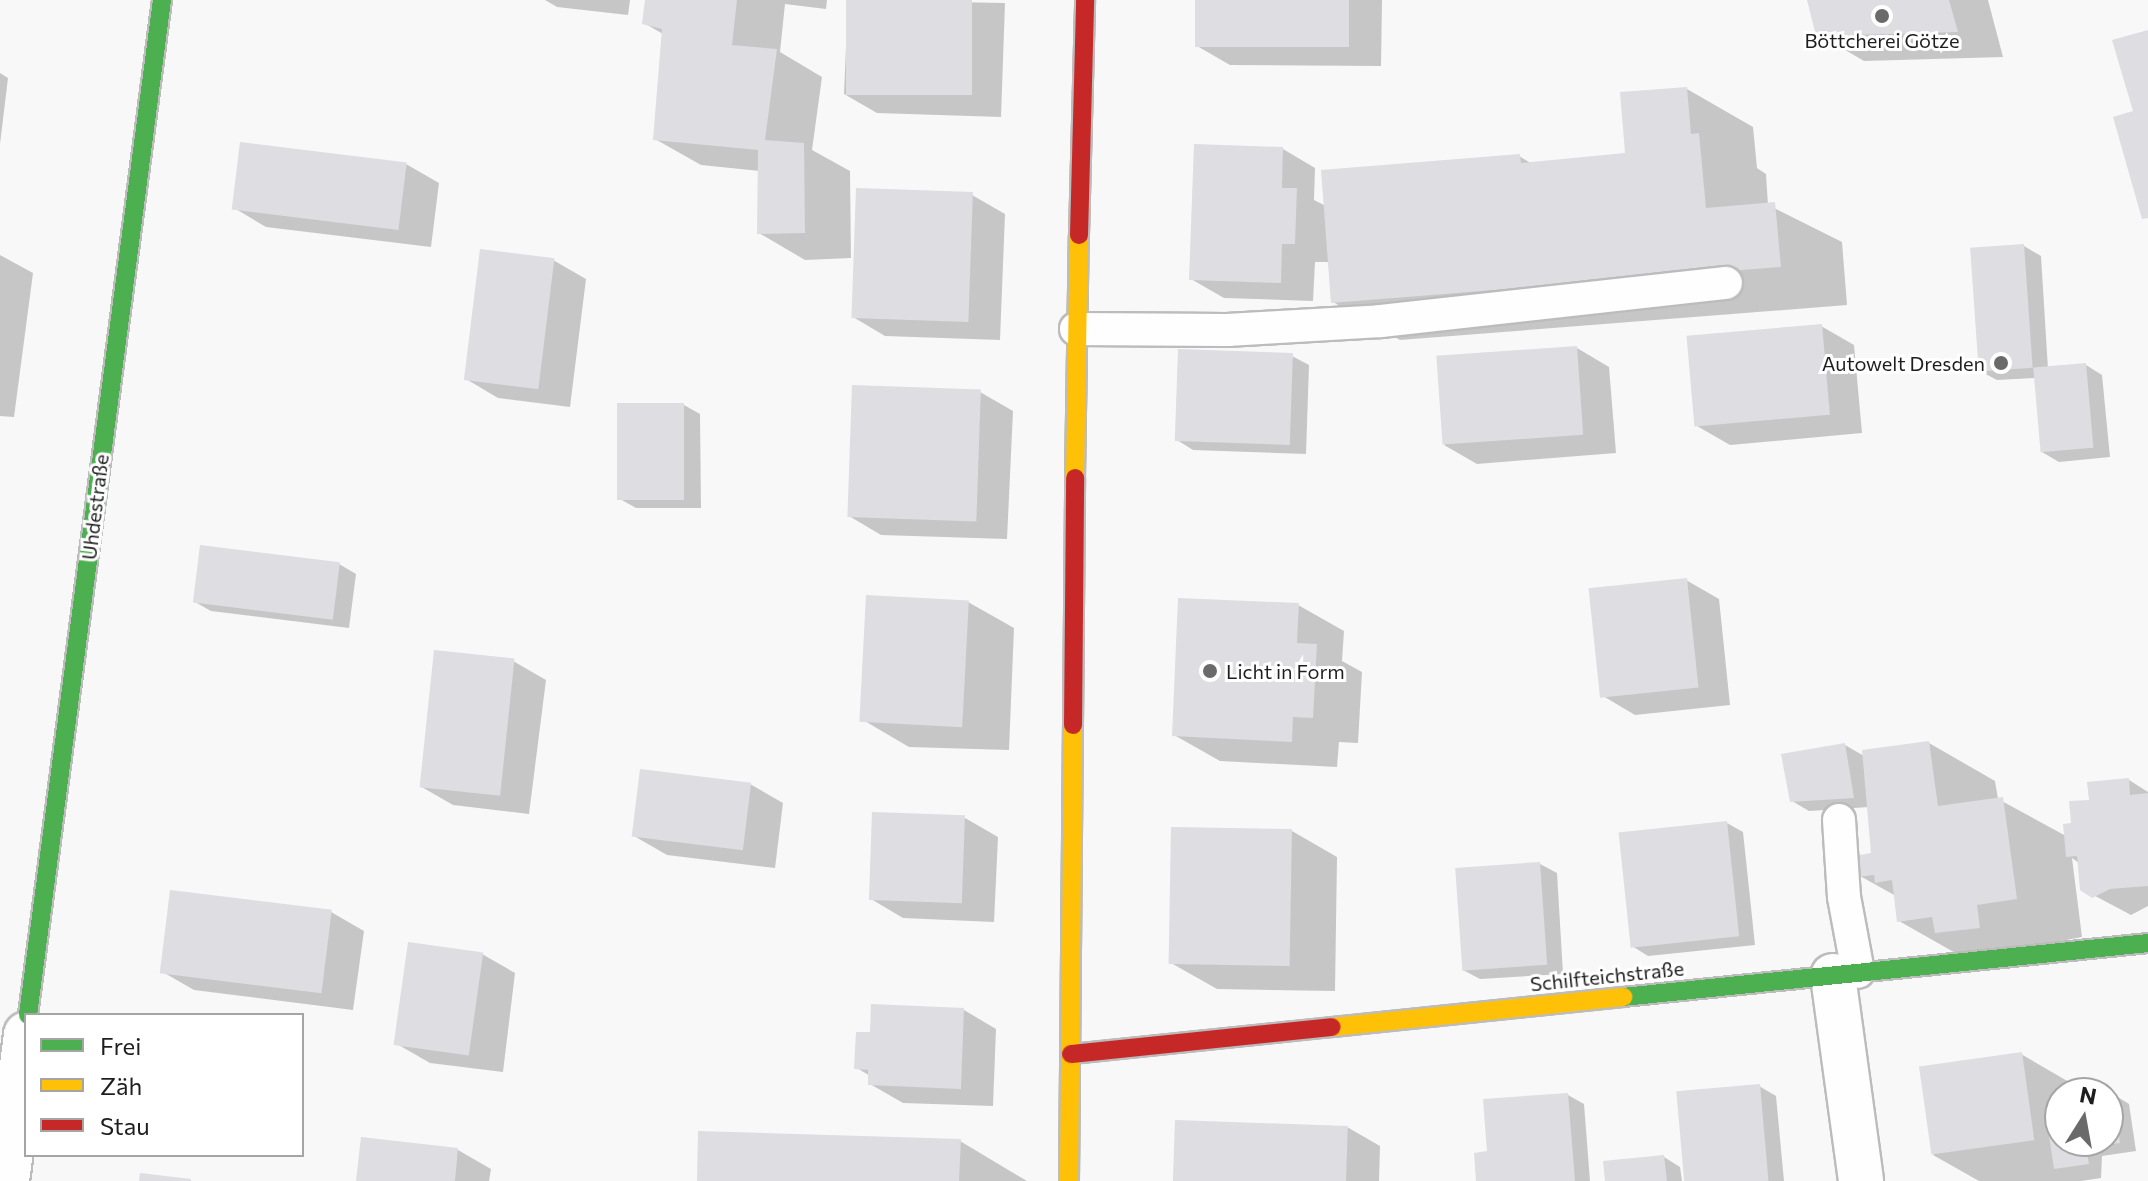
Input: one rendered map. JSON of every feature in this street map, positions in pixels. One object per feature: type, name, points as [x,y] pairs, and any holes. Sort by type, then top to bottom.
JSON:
[{"type":"street","name":"Uhdestraße","points":[[28,1013],[162,0]]},
{"type":"street","points":[[1069,1181],[1076,329],[1085,0]]},
{"type":"street","name":"Schilfteichstraße","points":[[1071,1054],[2148,943]]},
{"type":"street","points":[[1845,974],[1861,1181]]},
{"type":"street","points":[[7,1181],[24,1049]]},
{"type":"lane","points":[[1076,329],[1227,330],[1381,321],[1726,283]]},
{"type":"lane","points":[[1839,820],[1845,974]]},
{"type":"building","points":[[645,0],[737,0],[732,45],[777,49],[765,140],[804,143],[805,233],[757,234],[758,150],[653,140],[662,29],[642,24]]},
{"type":"building","points":[[846,0],[972,0],[972,95],[846,95]]},
{"type":"building","points":[[1195,0],[1349,0],[1349,47],[1195,47]]},
{"type":"building","name":"Böttcherei Götze","points":[[1807,0],[1949,0],[1958,32],[1816,36]]},
{"type":"building","points":[[2148,30],[2148,218],[2142,219],[2113,117],[2133,111],[2112,40]]},
{"type":"building","points":[[1687,87],[1691,134],[1699,133],[1706,208],[1775,202],[1781,267],[1331,303],[1321,170],[1520,154],[1521,163],[1625,153],[1620,92]]},
{"type":"building","points":[[240,142],[407,162],[398,230],[232,209]]},
{"type":"building","points":[[1194,144],[1283,147],[1282,188],[1297,188],[1295,244],[1282,244],[1281,283],[1189,280]]},
{"type":"building","points":[[856,188],[973,192],[968,322],[851,318]]},
{"type":"building","points":[[2024,244],[2033,368],[1979,371],[1970,248]]},
{"type":"building","points":[[480,249],[554,258],[538,389],[464,380]]},
{"type":"building","points":[[1822,324],[1830,415],[1694,427],[1687,336]]},
{"type":"building","points":[[1577,346],[1583,435],[1443,445],[1436,356]]},
{"type":"building","points":[[1178,349],[1293,353],[1290,445],[1175,441]]},
{"type":"building","points":[[2086,363],[2093,448],[2041,452],[2033,368]]},
{"type":"building","points":[[852,385],[981,390],[976,521],[847,517]]},
{"type":"building","points":[[617,403],[684,403],[684,500],[617,500]]},
{"type":"building","points":[[200,545],[340,562],[333,620],[193,603]]},
{"type":"building","points":[[1687,578],[1698,687],[1600,698],[1589,588]]},
{"type":"building","points":[[866,595],[969,600],[962,727],[859,722]]},
{"type":"building","points":[[1178,598],[1299,603],[1297,643],[1317,644],[1313,718],[1293,717],[1292,742],[1172,736]]},
{"type":"building","points":[[434,650],[515,658],[500,796],[420,787]]},
{"type":"building","points":[[1929,741],[1938,806],[2003,797],[2017,899],[1977,905],[1980,928],[1935,933],[1932,917],[1897,922],[1892,880],[1875,883],[1874,875],[1858,877],[1855,856],[1871,853],[1862,750]]},
{"type":"building","points":[[1845,743],[1854,798],[1790,802],[1781,754]]},
{"type":"building","points":[[640,769],[751,783],[743,850],[632,836]]},
{"type":"building","points":[[2129,778],[2130,795],[2148,793],[2148,886],[2110,889],[2092,898],[2080,890],[2077,856],[2066,857],[2063,824],[2071,823],[2069,801],[2089,800],[2087,782]]},
{"type":"building","points":[[872,812],[965,815],[962,903],[869,900]]},
{"type":"building","points":[[1727,821],[1739,936],[1631,948],[1619,832]]},
{"type":"building","points":[[1171,827],[1292,829],[1290,966],[1169,964]]},
{"type":"building","points":[[1540,862],[1547,965],[1462,971],[1455,868]]},
{"type":"building","points":[[170,890],[332,910],[322,993],[160,973]]},
{"type":"building","points":[[408,942],[483,953],[469,1056],[394,1045]]},
{"type":"building","points":[[871,1004],[964,1008],[961,1089],[868,1085],[868,1070],[854,1069],[856,1032],[870,1032]]},
{"type":"building","points":[[2022,1052],[2034,1140],[1931,1155],[1919,1066]]},
{"type":"building","points":[[1760,1084],[1768,1181],[1684,1181],[1676,1091]]},
{"type":"building","points":[[1568,1093],[1575,1181],[1476,1181],[1474,1153],[1487,1151],[1483,1099]]},
{"type":"building","points":[[1175,1120],[1348,1126],[1346,1181],[1173,1181]]},
{"type":"building","points":[[698,1131],[961,1139],[959,1181],[697,1181]]},
{"type":"building","points":[[361,1137],[458,1148],[455,1181],[356,1181]]},
{"type":"building","points":[[1664,1155],[1667,1181],[1605,1181],[1603,1161]]},
{"type":"building","points":[[2052,1157],[2088,1157],[2089,1164],[2054,1169]]},
{"type":"building","points":[[140,1173],[191,1179],[191,1181],[139,1181]]},
{"type":"traffic: fast","points":[[28,1013],[162,0]]},
{"type":"traffic: fast","points":[[1623,997],[2148,943]]},
{"type":"traffic: slow","points":[[1075,478],[1079,235]]},
{"type":"traffic: slow","points":[[1069,1181],[1073,725]]},
{"type":"traffic: slow","points":[[1332,1027],[1623,997]]},
{"type":"traffic: jam","points":[[1079,235],[1085,0]]},
{"type":"traffic: jam","points":[[1073,725],[1075,478]]},
{"type":"traffic: jam","points":[[1071,1054],[1332,1027]]},
{"type":"place","name":"Böttcherei Götze","points":[[1882,16]]},
{"type":"place","name":"Autowelt Dresden","points":[[2001,363]]},
{"type":"place","name":"Licht in Form","points":[[1210,671]]}]
